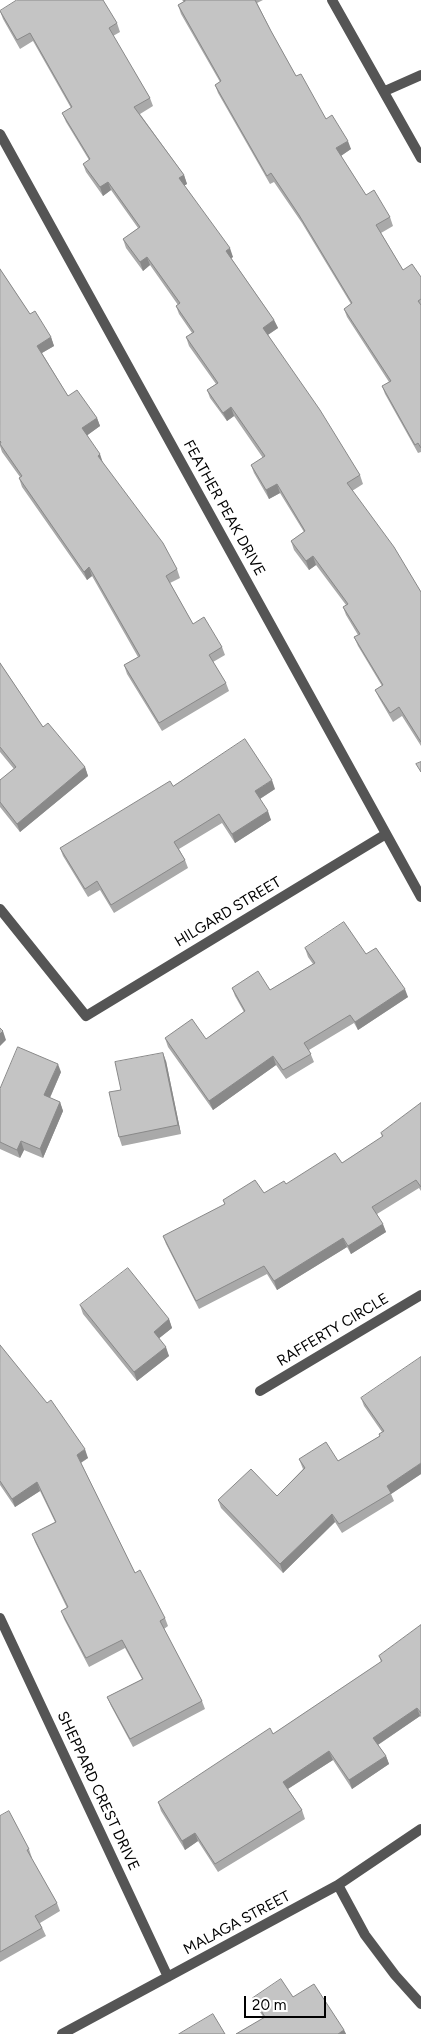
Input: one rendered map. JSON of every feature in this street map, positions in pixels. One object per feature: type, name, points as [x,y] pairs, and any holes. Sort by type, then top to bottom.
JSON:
[{"type":"street","points":[[332,0],[385,91],[421,158]]},
{"type":"street","points":[[385,91],[421,74]]},
{"type":"street","name":"FEATHER PEAK DRIVE","points":[[0,134],[421,897]]},
{"type":"street","name":"HILGARD STREET","points":[[0,909],[86,1016],[386,834]]},
{"type":"street","name":"RAFFERTY CIRCLE","points":[[260,1392],[421,1295]]},
{"type":"street","name":"SHEPPARD CREST DRIVE","points":[[0,1618],[168,1977]]},
{"type":"street","name":"MALAGA STREET","points":[[62,2034],[338,1885],[421,1829]]},
{"type":"street","points":[[338,1885],[365,1935],[395,1975],[421,2004]]},
{"type":"building","points":[[17,0],[103,0],[117,23],[109,28],[150,98],[134,107],[184,175],[179,178],[230,248],[226,251],[274,320],[263,328],[320,410],[360,475],[347,483],[394,547],[421,592],[421,742],[399,707],[390,713],[375,690],[383,685],[354,637],[360,634],[343,607],[348,604],[313,556],[306,561],[291,541],[305,531],[277,484],[266,490],[251,465],[265,456],[231,407],[223,413],[207,390],[218,383],[186,337],[194,332],[176,306],[180,303],[147,257],[140,262],[123,239],[140,227],[108,182],[100,187],[83,164],[90,159],[62,113],[72,107],[30,33],[17,40],[0,11]]},
{"type":"building","points":[[184,0],[255,0],[296,76],[301,74],[326,119],[332,115],[348,141],[336,148],[366,195],[374,190],[390,217],[376,225],[403,270],[412,264],[421,277],[421,299],[418,301],[421,305],[421,448],[418,443],[415,445],[382,386],[391,381],[344,309],[352,303],[299,215],[271,173],[267,176],[215,85],[221,81],[178,5]]},
{"type":"building","points":[[0,269],[30,314],[35,311],[51,337],[37,346],[68,396],[77,390],[97,418],[82,428],[100,454],[98,456],[163,543],[177,569],[166,576],[193,624],[204,617],[222,647],[209,655],[226,683],[159,723],[124,665],[140,656],[89,567],[84,572],[19,478],[22,476],[0,444]]},
{"type":"building","points":[[0,663],[43,727],[48,723],[85,767],[17,824],[0,802],[0,780],[16,767],[0,747]]},
{"type":"building","points":[[245,739],[272,780],[255,791],[268,811],[232,834],[219,814],[174,842],[185,860],[111,905],[97,881],[85,889],[60,848],[170,781],[173,786]]},
{"type":"building","points":[[421,762],[421,772],[416,764]]},
{"type":"building","points":[[344,922],[366,954],[376,948],[405,989],[355,1022],[350,1015],[304,1043],[311,1054],[283,1070],[273,1056],[209,1101],[165,1038],[192,1019],[206,1039],[245,1011],[232,988],[258,971],[270,990],[315,963],[305,948]]},
{"type":"building","points":[[18,1047],[58,1064],[44,1095],[60,1102],[40,1149],[21,1141],[17,1150],[0,1142],[0,1089]]},
{"type":"building","points":[[163,1053],[178,1125],[119,1137],[109,1092],[121,1090],[115,1062]]},
{"type":"building","points":[[421,1103],[421,1187],[416,1180],[372,1207],[383,1224],[348,1246],[343,1238],[274,1281],[264,1266],[196,1301],[163,1236],[225,1204],[223,1200],[255,1180],[264,1193],[284,1181],[286,1184],[335,1153],[342,1163],[383,1136],[381,1133]]},
{"type":"building","points":[[128,1268],[169,1319],[154,1332],[166,1347],[134,1372],[80,1305]]},
{"type":"building","points":[[0,1345],[47,1403],[51,1400],[85,1449],[77,1455],[135,1573],[140,1570],[165,1618],[160,1621],[202,1701],[130,1739],[107,1697],[143,1679],[122,1640],[86,1658],[61,1611],[68,1607],[32,1534],[56,1522],[37,1482],[12,1499],[0,1481]]},
{"type":"building","points":[[421,1357],[421,1463],[387,1486],[391,1493],[339,1524],[332,1514],[280,1564],[218,1500],[251,1469],[277,1496],[305,1468],[299,1459],[326,1442],[338,1461],[380,1436],[379,1434],[384,1431],[361,1398]]},
{"type":"building","points":[[421,1625],[421,1713],[417,1708],[373,1738],[386,1756],[349,1780],[329,1751],[283,1782],[302,1810],[215,1864],[195,1833],[182,1841],[158,1802],[270,1728],[273,1734],[382,1661],[379,1656]]},
{"type":"building","points":[[9,1811],[29,1849],[27,1850],[57,1903],[35,1916],[42,1928],[0,1952],[0,1816]]},
{"type":"building","points":[[281,1979],[293,1997],[314,1984],[344,2030],[338,2034],[236,2034],[265,2017],[253,1998]]},
{"type":"building","points":[[213,2014],[225,2034],[179,2034]]}]
